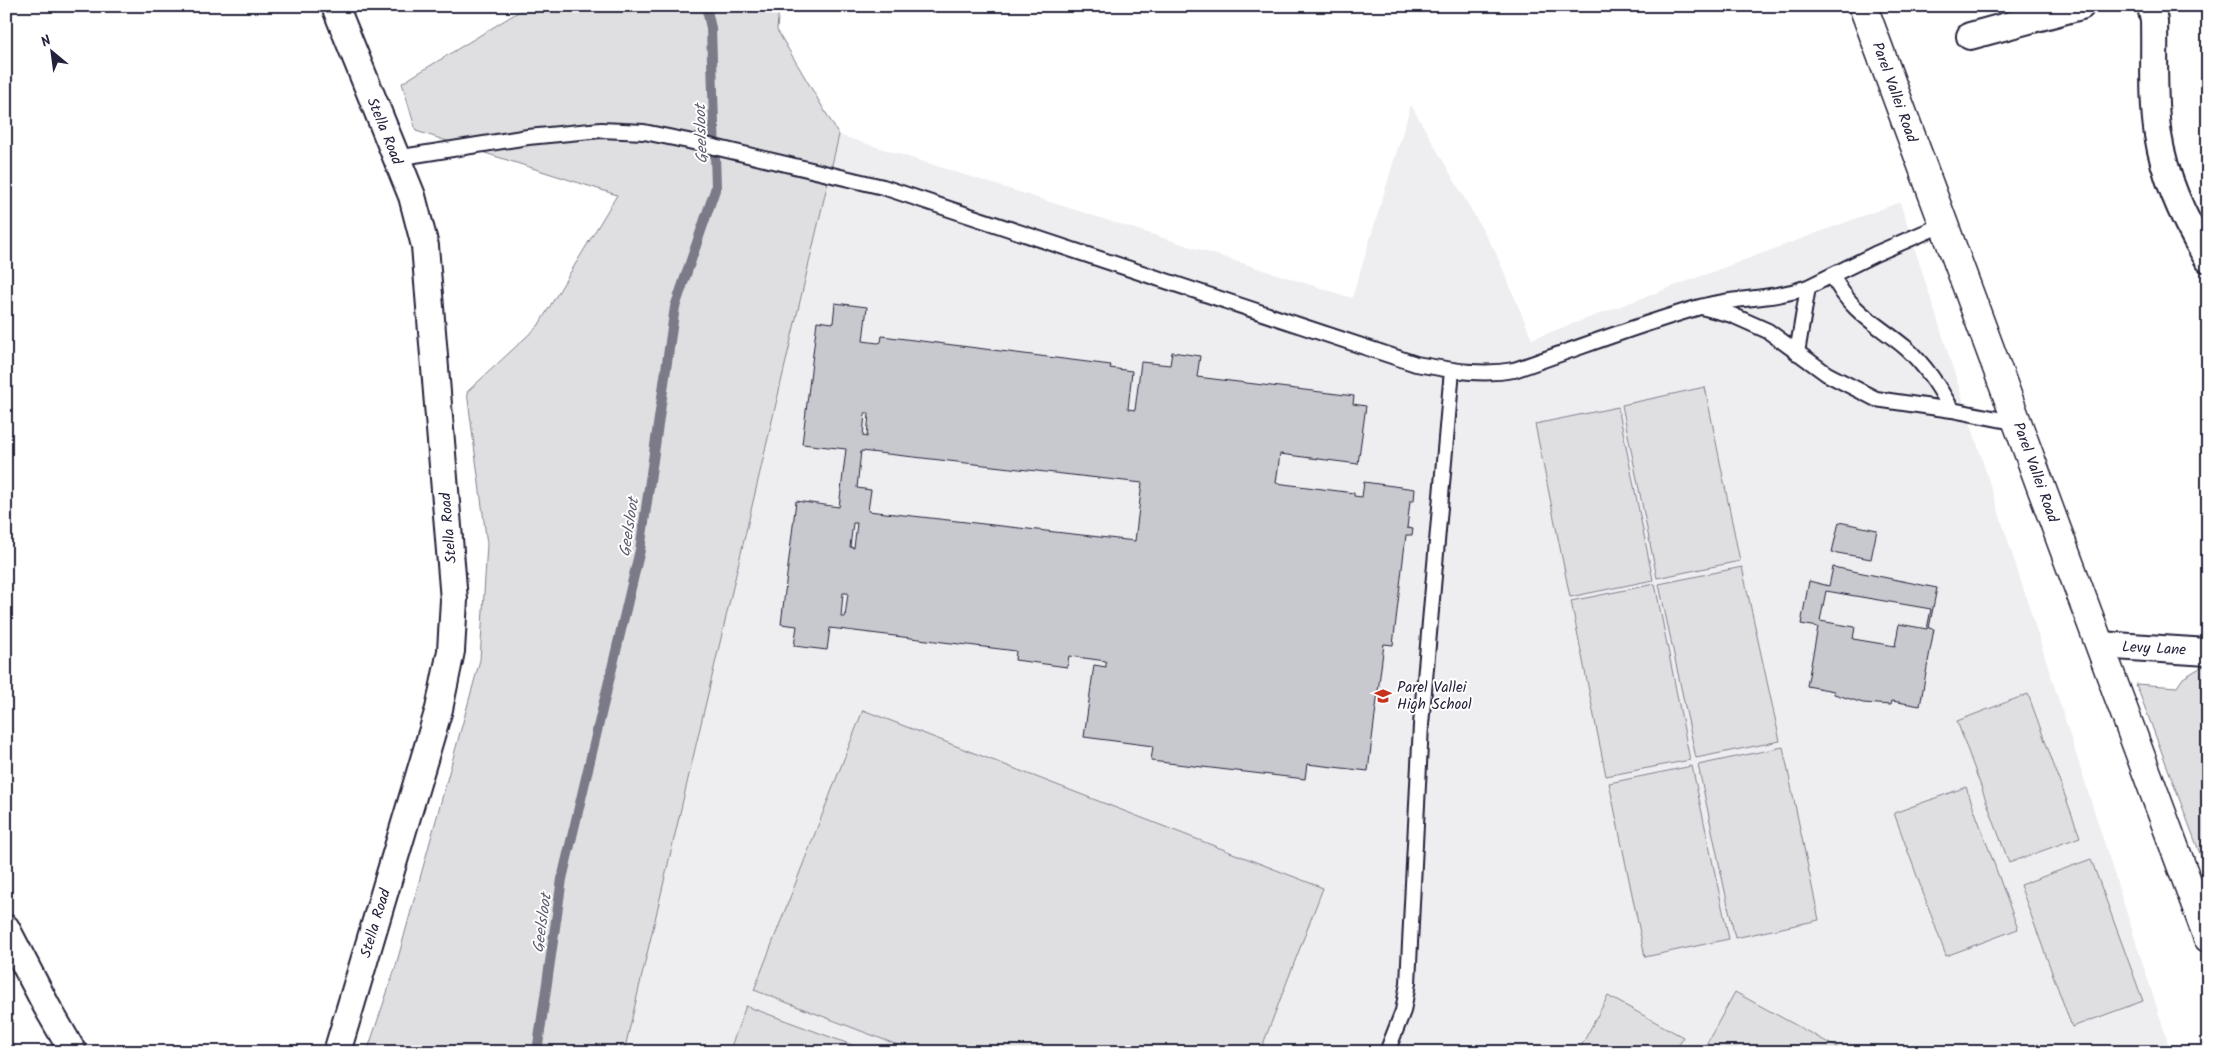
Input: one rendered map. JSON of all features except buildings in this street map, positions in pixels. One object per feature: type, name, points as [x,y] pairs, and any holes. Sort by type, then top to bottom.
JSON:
[{"type":"street","name":"Stella Road","points":[[335,6],[412,196],[425,246],[454,600],[451,651],[440,709],[337,1052]]},
{"type":"street","name":"Parel Vallei Road","points":[[1864,6],[2208,938]]},
{"type":"street","points":[[1970,36],[2081,6]]},
{"type":"street","points":[[2151,6],[2154,21],[2158,134],[2162,155],[2170,180],[2208,259]]},
{"type":"street","name":"Levy Lane","points":[[2100,645],[2208,652]]},
{"type":"street","points":[[6,928],[73,1052]]},
{"type":"lane","points":[[396,158],[528,137],[601,130],[644,132],[883,187],[1416,364],[1495,374],[1514,370],[1700,307],[1737,299],[1776,297],[1808,287],[1944,224]]},
{"type":"lane","points":[[1832,275],[1849,303],[1906,348],[1926,369],[1952,410]]},
{"type":"lane","points":[[1797,353],[1808,287]]},
{"type":"lane","points":[[1700,307],[1752,323],[1768,331],[1797,353],[1849,387],[1876,399],[1952,410],[2018,423]]},
{"type":"lane","points":[[1387,1052],[1403,1011],[1408,983],[1421,725],[1452,370]]},
{"type":"shaded area","points":[[528,6],[779,6],[777,30],[839,135],[624,1052],[367,1052],[395,969],[480,660],[487,544],[467,392],[538,326],[617,195],[416,131],[402,83]]},
{"type":"shaded area","name":"Parel Vallei High School","points":[[1411,105],[1496,253],[1532,339],[1900,202],[2171,1052],[624,1052],[839,135],[1352,298]]},
{"type":"shaded area","points":[[1705,387],[1740,561],[1657,578],[1622,405]]},
{"type":"shaded area","points":[[1618,407],[1653,580],[1570,597],[1535,424]]},
{"type":"shaded area","points":[[1742,567],[1780,741],[1696,758],[1659,584]]},
{"type":"shaded area","points":[[1655,584],[1690,760],[1606,776],[1571,601]]},
{"type":"shaded area","points":[[2208,665],[2208,875],[2136,684],[2177,687],[2183,678]]},
{"type":"shaded area","points":[[2028,694],[2080,837],[2009,863],[1957,721]]},
{"type":"shaded area","points":[[863,710],[1323,888],[1260,1052],[916,1052],[754,990]]},
{"type":"shaded area","points":[[1783,747],[1819,920],[1735,938],[1698,765]]},
{"type":"shaded area","points":[[1692,766],[1729,939],[1645,957],[1609,783]]},
{"type":"shaded area","points":[[1966,787],[2018,929],[1946,956],[1894,813]]},
{"type":"shaded area","points":[[2091,859],[2143,1001],[2072,1027],[2020,885]]},
{"type":"shaded area","points":[[1735,992],[1845,1052],[1702,1052]]},
{"type":"shaded area","points":[[1608,996],[1683,1037],[1675,1052],[1578,1052]]},
{"type":"shaded area","points":[[746,1006],[871,1052],[729,1052]]},
{"type":"waterway","name":"Geelsloot","points":[[537,1052],[562,879],[640,550],[675,307],[716,187],[711,28],[706,6]]},
{"type":"place","name":"Parel Vallei High School","points":[[1383,696]]}]
